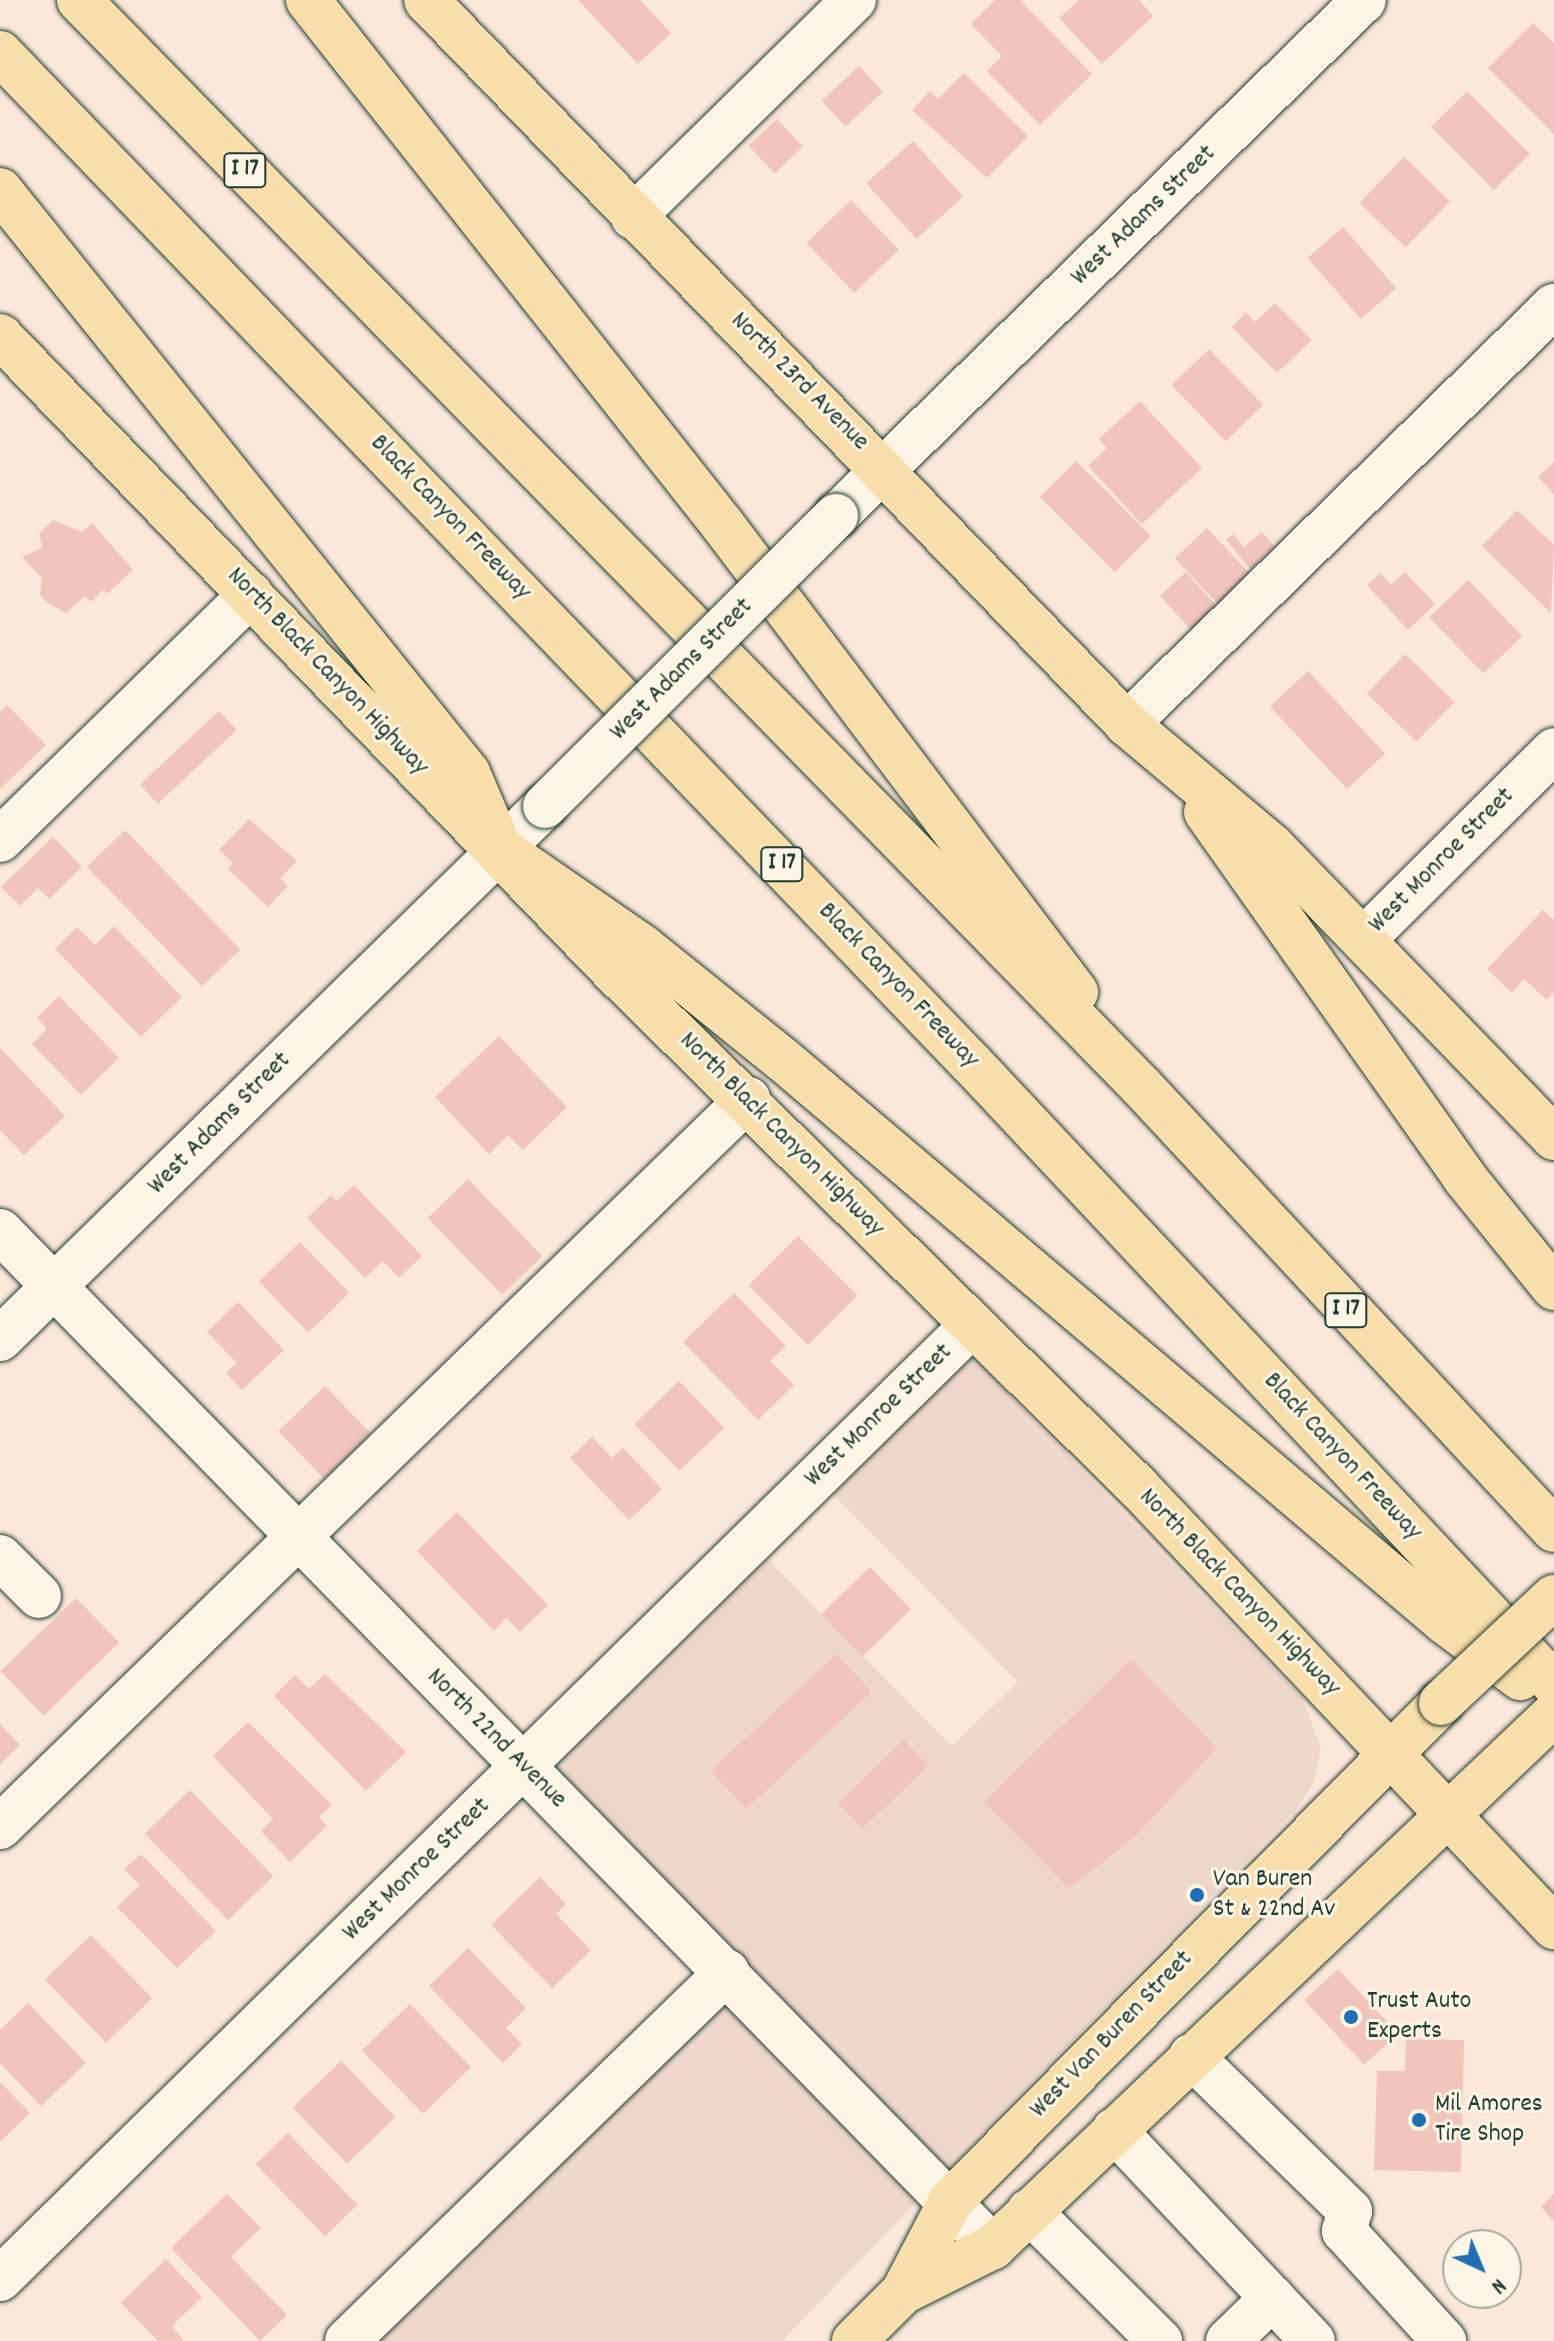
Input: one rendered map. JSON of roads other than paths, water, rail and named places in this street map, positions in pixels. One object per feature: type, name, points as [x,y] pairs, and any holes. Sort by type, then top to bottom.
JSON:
[{"type":"main road","name":"I 17","points":[[79,0],[1141,1086],[1554,1530]]},
{"type":"main road","points":[[308,0],[1013,901],[1141,1086]]},
{"type":"main road","name":"North 23rd Avenue","points":[[426,0],[633,217],[885,469],[1127,724],[1171,765]]},
{"type":"main road","name":"Black Canyon Freeway","points":[[0,53],[983,1075],[1554,1684]]},
{"type":"main road","points":[[0,190],[468,773],[500,848],[643,947],[770,1049],[1445,1622],[1554,1703]]},
{"type":"main road","name":"North Black Canyon Highway","points":[[2,343],[500,848],[616,974],[748,1099],[971,1326],[1138,1487],[1554,1927]]},
{"type":"main road","points":[[1171,765],[1272,846],[1554,1138]]},
{"type":"main road","points":[[1171,765],[1464,1177],[1554,1288]]},
{"type":"main road","name":"West Van Buren Street","points":[[854,2341],[903,2292],[950,2202],[1390,1751],[1554,1597]]},
{"type":"main road","name":"West Van Buren Street","points":[[903,2292],[993,2247],[1554,1714]]},
{"type":"street","points":[[633,217],[854,0]]},
{"type":"street","name":"West Adams Street","points":[[0,1339],[1364,0]]},
{"type":"street","points":[[1127,724],[1554,306]]},
{"type":"street","points":[[0,840],[251,594]]},
{"type":"street","name":"West Monroe Street","points":[[1364,939],[1554,750]]},
{"type":"street","points":[[0,1827],[748,1099]]},
{"type":"street","name":"North 22nd Avenue","points":[[0,1231],[993,2247]]},
{"type":"street","name":"West Monroe Street","points":[[0,2279],[971,1326]]},
{"type":"street","points":[[0,1557],[39,1596]]},
{"type":"street","points":[[347,2341],[727,1972]]},
{"type":"street","points":[[1191,2056],[1350,2211],[1344,2231],[1444,2341]]},
{"type":"street","points":[[1114,2130],[1313,2341]]},
{"type":"street","points":[[1029,2211],[1160,2341]]},
{"type":"street","points":[[1228,2341],[1272,2298]]},
{"type":"place","name":"Van Buren St & 22nd Av","points":[[1197,1895]]},
{"type":"place","name":"Trust Auto Experts","points":[[1351,2017]]},
{"type":"place","name":"Mil Amores Tire Shop","points":[[1419,2120]]}]
